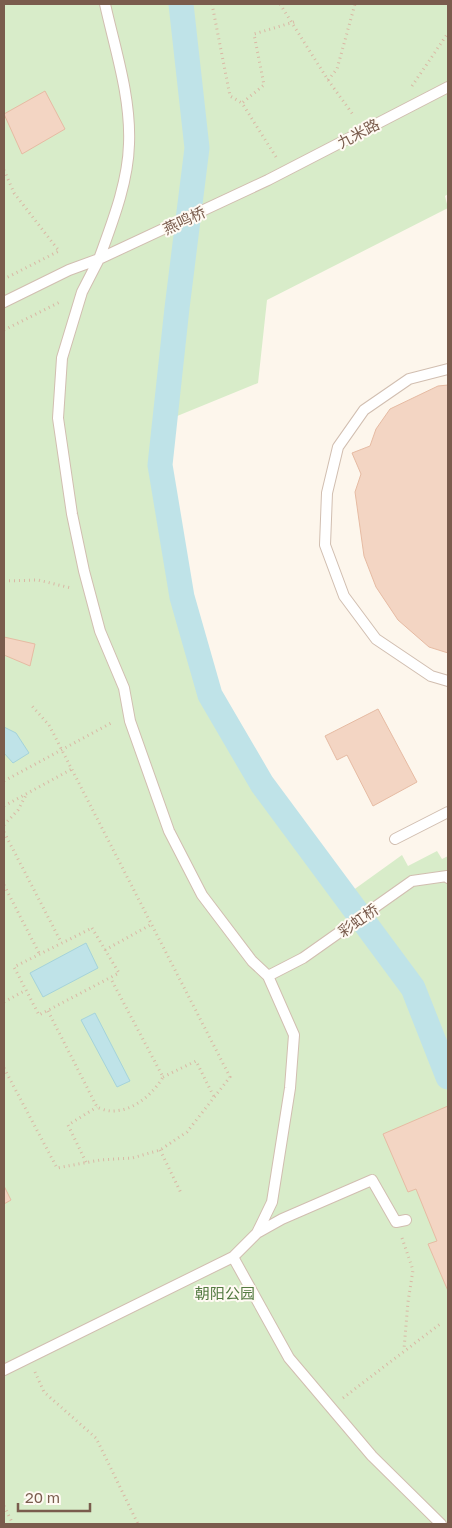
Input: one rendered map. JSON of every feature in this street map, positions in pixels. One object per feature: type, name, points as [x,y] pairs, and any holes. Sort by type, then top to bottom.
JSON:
[{"type":"lane","points":[[105,4],[127,102],[130,144],[115,213],[99,259],[82,292],[62,358],[58,418],[72,514],[100,631],[124,688],[130,721],[169,831],[202,895],[252,961],[268,976],[294,1035],[290,1088],[272,1202],[257,1233]]},
{"type":"lane","name":"九米路","points":[[268,180],[448,86]]},
{"type":"lane","name":"燕鸣桥","points":[[4,302],[69,270],[99,259],[268,180]]},
{"type":"lane","points":[[448,369],[409,378],[364,410],[358,418],[338,447],[327,493],[325,545],[344,596],[376,639],[431,676],[448,681]]},
{"type":"lane","points":[[395,839],[448,812]]},
{"type":"lane","name":"彩虹桥","points":[[268,976],[303,958],[412,881],[447,876],[448,878]]},
{"type":"lane","points":[[4,1370],[233,1257],[257,1233],[282,1219],[372,1180],[401,1221]]},
{"type":"lane","points":[[233,1257],[289,1358],[372,1456],[441,1524]]},
{"type":"path","points":[[212,4],[230,96],[242,103],[276,157],[285,153]]},
{"type":"path","points":[[280,4],[294,22],[328,80],[355,118],[366,128]]},
{"type":"path","points":[[328,80],[337,69],[356,4]]},
{"type":"path","points":[[242,103],[264,85],[254,34],[294,22]]},
{"type":"path","points":[[405,108],[414,80],[448,33]]},
{"type":"path","points":[[346,122],[355,118]]},
{"type":"path","points":[[4,170],[14,193],[59,251],[4,279]]},
{"type":"path","points":[[4,330],[82,292]]},
{"type":"path","points":[[4,581],[38,580],[90,593]]},
{"type":"path","points":[[4,1068],[57,1168],[86,1162],[132,1158],[160,1150],[187,1132],[230,1077],[49,725],[32,706]]},
{"type":"path","points":[[4,781],[111,723],[130,721]]},
{"type":"path","points":[[4,806],[72,769]]},
{"type":"path","points":[[4,824],[18,810],[26,794]]},
{"type":"path","points":[[4,832],[61,942]]},
{"type":"path","points":[[4,885],[39,954]]},
{"type":"path","points":[[105,950],[152,924]]},
{"type":"path","points":[[92,928],[105,950],[119,973],[111,979],[39,1015],[14,967],[92,928]]},
{"type":"path","points":[[111,979],[163,1077]]},
{"type":"path","points":[[4,1002],[26,990]]},
{"type":"path","points":[[48,1011],[96,1107],[112,1112],[137,1104],[154,1092],[163,1077],[196,1061],[214,1097]]},
{"type":"path","points":[[86,1162],[68,1125],[96,1107]]},
{"type":"path","points":[[160,1150],[181,1193]]},
{"type":"path","points":[[401,1221],[413,1270],[404,1350]]},
{"type":"path","points":[[331,1407],[440,1324]]},
{"type":"path","points":[[28,1358],[44,1392],[96,1438],[138,1524]]},
{"type":"path","points":[[4,1506],[13,1524]]},
{"type":"green space","name":"朝阳公园","points":[[4,4],[448,4],[448,194],[445,196],[448,208],[267,300],[258,383],[165,421],[160,465],[182,597],[210,695],[262,785],[345,896],[402,855],[408,866],[437,851],[442,859],[448,856],[448,1524],[4,1524]]},
{"type":"water","points":[[4,727],[16,733],[29,753],[13,763],[4,753]]},
{"type":"water","points":[[86,943],[98,968],[43,997],[30,973]]},
{"type":"water","points":[[95,1013],[130,1081],[117,1087],[81,1020]]},
{"type":"building","points":[[45,91],[65,129],[22,154],[4,114]]},
{"type":"building","points":[[448,385],[448,653],[429,647],[398,620],[376,587],[364,556],[355,492],[361,474],[352,453],[370,446],[376,429],[390,409],[438,386]]},
{"type":"building","points":[[4,637],[35,644],[30,666],[4,655]]},
{"type":"building","points":[[378,709],[417,782],[373,806],[347,755],[337,760],[325,736]]},
{"type":"building","points":[[448,1106],[448,1291],[428,1244],[437,1241],[416,1189],[408,1192],[383,1134]]},
{"type":"building","points":[[4,1186],[11,1200],[4,1204]]},
{"type":"waterway","points":[[181,4],[197,148],[160,465],[182,597],[210,695],[262,784],[413,988],[448,1077]]}]
